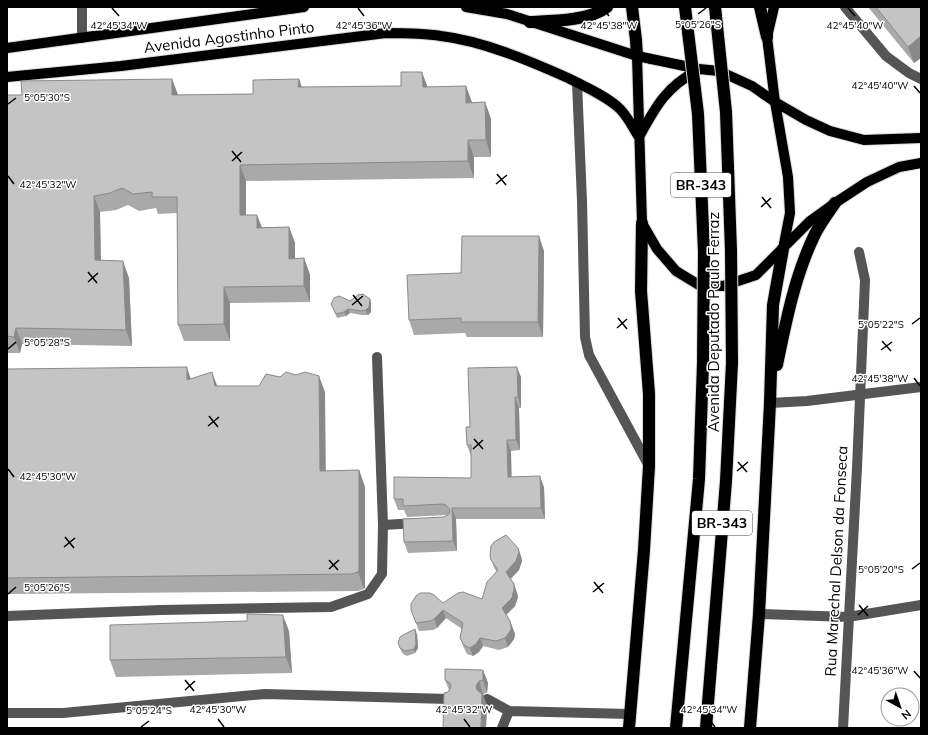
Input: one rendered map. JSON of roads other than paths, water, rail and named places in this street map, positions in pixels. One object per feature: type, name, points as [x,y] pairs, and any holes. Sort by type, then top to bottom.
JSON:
[{"type":"highway","points":[[530,22],[572,19],[591,14],[607,7]]},
{"type":"highway","points":[[632,7],[637,56]]},
{"type":"highway","name":"Avenida Deputado Paulo Ferraz","points":[[676,728],[699,479],[703,363],[704,252],[698,121],[685,7]]},
{"type":"highway","name":"Avenida Deputado Paulo Ferraz","points":[[706,728],[726,481],[732,363],[731,251],[726,112],[715,7]]},
{"type":"highway","points":[[760,7],[767,37]]},
{"type":"highway","points":[[770,398],[788,314],[801,267],[815,234],[834,203]]},
{"type":"highway","points":[[629,728],[644,550],[649,466],[649,394],[641,291],[642,223]]},
{"type":"highway","points":[[750,728],[759,614],[770,398],[773,305],[783,249]]},
{"type":"main road","name":"Avenida Agostinho Pinto","points":[[7,48],[304,7]]},
{"type":"main road","points":[[466,7],[507,14],[637,56],[699,69],[719,71],[752,86],[775,102],[806,120],[830,131],[864,140],[921,138]]},
{"type":"main road","points":[[774,7],[767,37],[775,102],[788,177],[790,213],[783,249]]},
{"type":"main road","name":"Avenida Agostinho Pinto","points":[[7,77],[121,66],[360,36],[412,33],[442,36],[490,48],[526,60],[577,83],[620,109],[639,137]]},
{"type":"main road","points":[[637,56],[642,223],[657,249],[676,271],[699,285],[722,286],[756,275],[810,221],[834,203],[867,182],[899,167],[921,163]]},
{"type":"main road","points":[[639,137],[651,114],[666,93],[683,78],[699,69]]},
{"type":"street","points":[[82,7],[82,38]]},
{"type":"street","points":[[845,7],[886,56],[909,74],[921,79]]},
{"type":"street","points":[[577,83],[582,202],[585,338],[589,355],[649,466]]},
{"type":"street","name":"Rua Marechal Delson da Fonseca","points":[[842,728],[865,280],[859,252]]},
{"type":"street","points":[[7,616],[160,610],[331,607],[368,594],[382,574],[383,525],[377,357]]},
{"type":"street","points":[[770,398],[807,401],[921,387]]},
{"type":"street","points":[[383,525],[426,522]]},
{"type":"street","points":[[759,614],[848,617],[921,605]]},
{"type":"street","points":[[7,713],[63,713],[265,694],[449,699]]},
{"type":"street","points":[[487,699],[509,711],[630,714]]},
{"type":"street","points":[[502,728],[509,711]]}]
